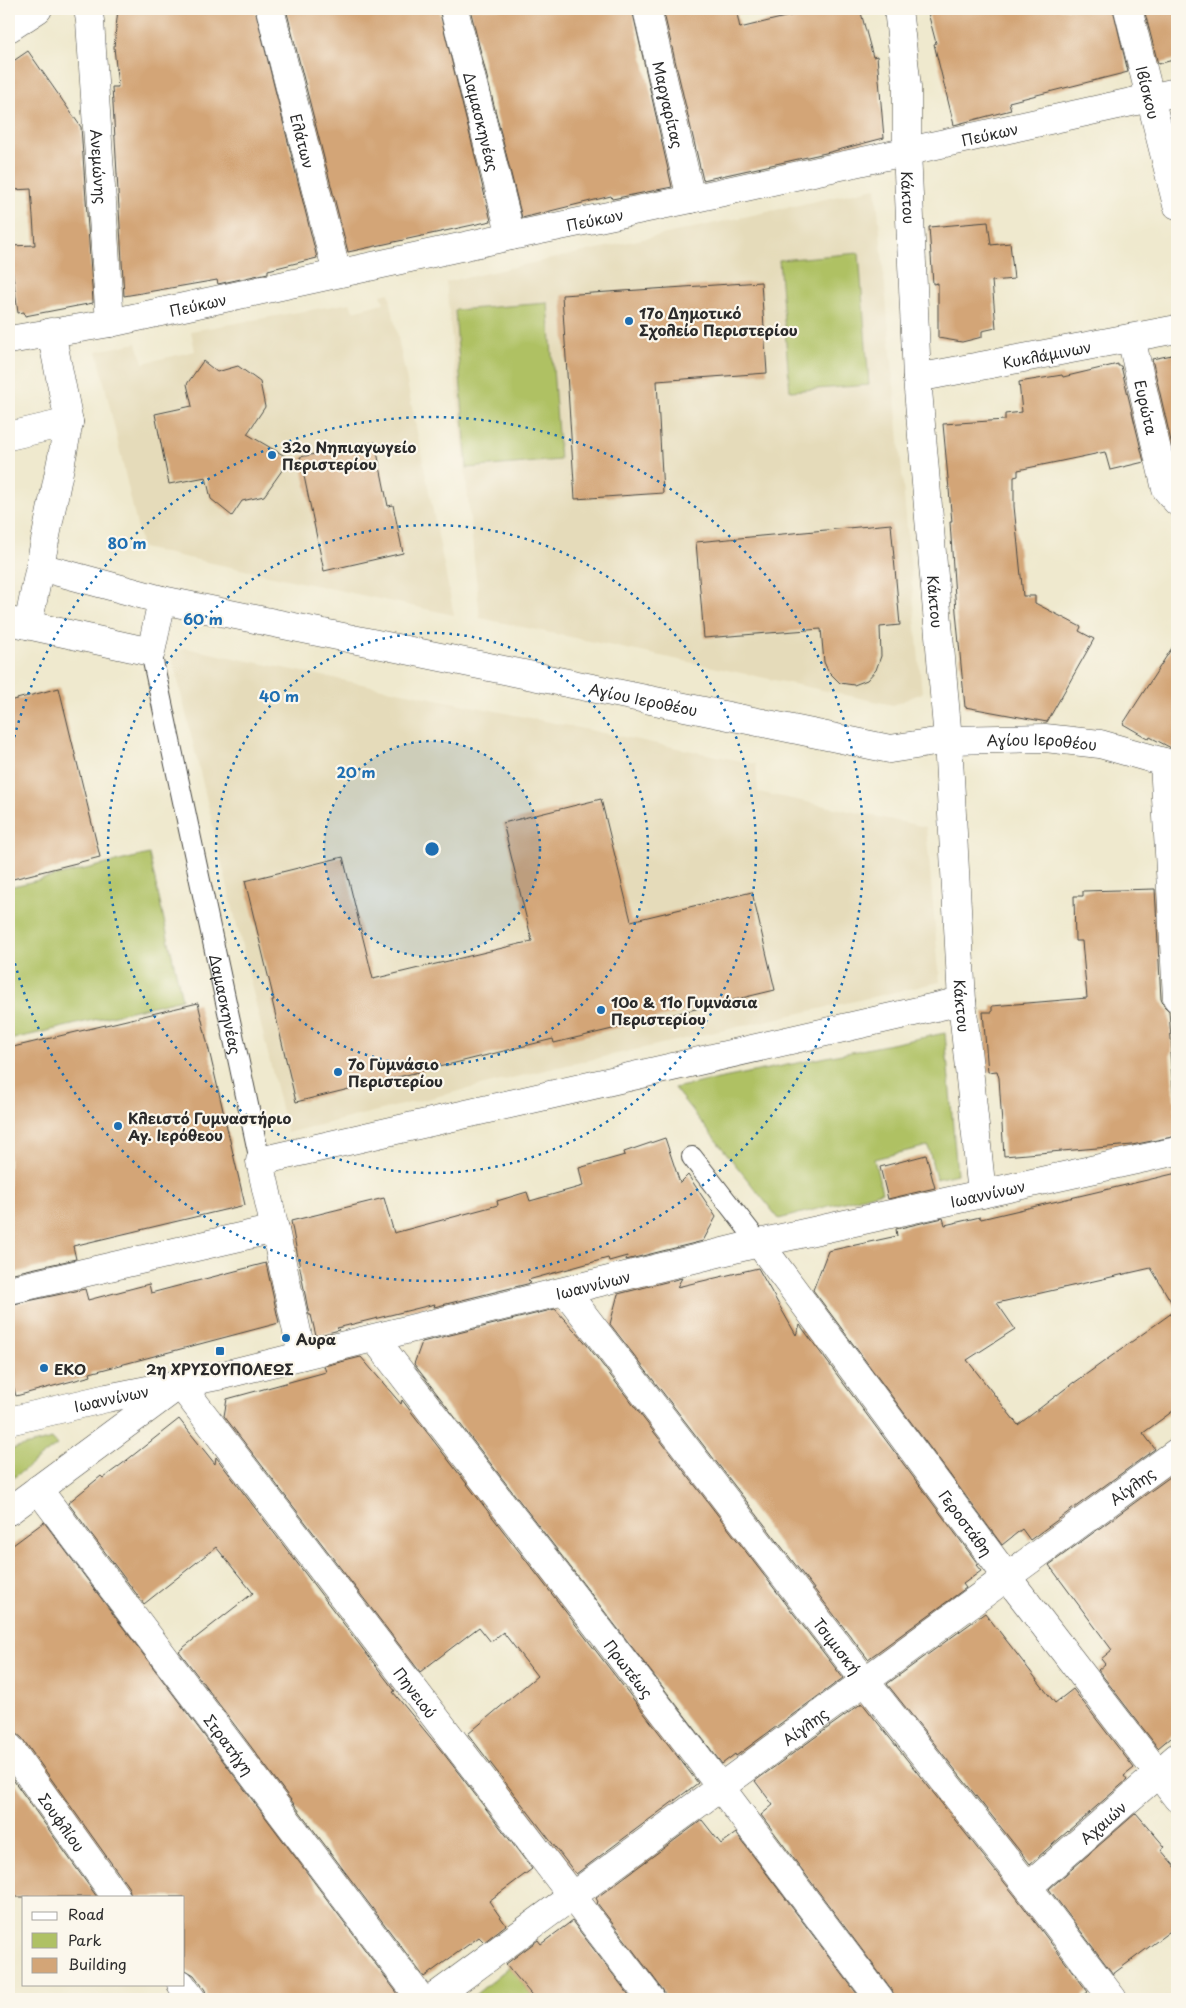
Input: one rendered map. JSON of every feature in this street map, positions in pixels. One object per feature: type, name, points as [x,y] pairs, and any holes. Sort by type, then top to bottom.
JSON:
[{"type":"street","points":[[9,28],[38,9]]},
{"type":"street","name":"Ανεμώνης","points":[[88,9],[110,323]]},
{"type":"street","name":"Ελάτων","points":[[270,9],[337,273]]},
{"type":"street","name":"Δαμασκηνέας","points":[[454,9],[511,236]]},
{"type":"street","name":"Μαργαρίτας","points":[[647,9],[691,199]]},
{"type":"street","name":"Κάκτου","points":[[898,9],[907,87],[907,150],[917,378],[948,740],[962,1001],[982,1194]]},
{"type":"street","name":"Ιβίσκου","points":[[1128,9],[1177,205]]},
{"type":"street","name":"Πεύκων","points":[[9,340],[110,323],[337,273],[691,199],[1177,92]]},
{"type":"street","name":"Κυκλάμινων","points":[[917,378],[1177,329]]},
{"type":"street","points":[[51,332],[69,422],[40,567],[19,623],[151,652],[162,600]]},
{"type":"street","name":"Ευρώτα","points":[[1131,338],[1166,489],[1177,502]]},
{"type":"street","points":[[9,436],[69,422]]},
{"type":"street","name":"Αγίου Ιεροθέου","points":[[40,567],[162,600],[890,749],[948,740],[1045,738],[1100,744],[1171,765]]},
{"type":"street","points":[[1171,765],[1177,998]]},
{"type":"street","points":[[260,1160],[962,1001]]},
{"type":"street","name":"Ιωαννίνων","points":[[9,1420],[180,1384],[375,1338],[759,1243],[1177,1151]]},
{"type":"street","name":"Δαμασκηνέας","points":[[260,1160],[302,1355]]},
{"type":"street","points":[[9,1290],[275,1229]]},
{"type":"street","name":"Γεροστάθη","points":[[759,1243],[1007,1577],[1168,1764],[1177,1798]]},
{"type":"street","name":"Τσιμισκή","points":[[566,1292],[865,1681],[1028,1887],[1112,1999]]},
{"type":"street","name":"Πρωτέως","points":[[375,1338],[694,1752],[880,1999]]},
{"type":"street","points":[[9,1511],[180,1384]]},
{"type":"street","name":"Πηνειού","points":[[180,1384],[651,1999]]},
{"type":"street","name":"Αίγλης","points":[[432,1999],[1177,1452]]},
{"type":"street","name":"Στρατήγη","points":[[38,1489],[421,1999]]},
{"type":"street","name":"Σουφλίου","points":[[9,1747],[115,1896]]},
{"type":"street","name":"Αχαιών","points":[[1028,1887],[1168,1764]]},
{"type":"street","points":[[182,1986],[192,1999]]},
{"type":"lane","name":"Δαμασκηνέας","points":[[151,652],[260,1160]]},
{"type":"lane","points":[[692,1158],[759,1243]]},
{"type":"shaded area","points":[[876,188],[922,693],[893,705],[480,618],[446,282]]},
{"type":"shaded area","name":"32ο Νηπιαγωγείο Περιστερίου","points":[[389,293],[454,615],[142,548],[97,351],[137,343],[143,363],[195,351],[191,331],[350,303],[353,311],[384,303],[381,295]]},
{"type":"shaded area","points":[[185,648],[756,764],[758,792],[926,827],[940,982],[545,1070],[287,1133],[172,656]]},
{"type":"green space","points":[[859,253],[869,385],[790,391],[779,260]]},
{"type":"green space","points":[[548,303],[560,460],[467,468],[455,310]]},
{"type":"green space","points":[[149,854],[182,999],[9,1040],[9,887]]},
{"type":"green space","points":[[945,1033],[957,1174],[936,1179],[928,1146],[874,1159],[882,1192],[779,1219],[674,1088]]},
{"type":"green space","points":[[52,1439],[57,1445],[9,1481],[9,1450]]},
{"type":"green space","points":[[509,1967],[535,1999],[470,1999]]},
{"type":"building","points":[[118,9],[255,9],[317,258],[268,270],[268,273],[218,284],[217,280],[124,296],[112,87],[118,87],[114,47]]},
{"type":"building","points":[[286,9],[439,9],[491,221],[348,252]]},
{"type":"building","points":[[470,9],[632,9],[672,187],[612,199],[611,196],[522,218]]},
{"type":"building","points":[[663,9],[736,9],[740,28],[818,9],[860,9],[873,57],[877,56],[884,138],[703,180]]},
{"type":"building","points":[[927,9],[1113,9],[1128,72],[1009,102],[1011,110],[954,125]]},
{"type":"building","points":[[1144,9],[1177,9],[1177,59],[1158,64]]},
{"type":"building","points":[[28,51],[81,127],[93,303],[25,316],[24,312],[18,313],[9,246],[35,245],[31,189],[13,190],[9,116],[9,64]]},
{"type":"building","points":[[988,222],[991,245],[1010,243],[1014,279],[992,281],[996,328],[982,331],[982,337],[962,342],[938,338],[938,283],[933,284],[929,227]]},
{"type":"building","points":[[761,282],[767,373],[657,381],[663,493],[575,499],[562,295]]},
{"type":"building","points":[[1177,354],[1177,454],[1174,454],[1152,359]]},
{"type":"building","points":[[203,361],[217,372],[238,366],[260,382],[265,407],[247,434],[290,459],[264,496],[242,501],[232,516],[211,499],[206,477],[169,484],[155,414],[192,406],[187,384]]},
{"type":"building","points":[[1118,364],[1118,366],[1121,366],[1144,462],[1110,470],[1105,452],[1018,470],[1018,476],[1014,477],[1014,506],[1023,596],[1035,596],[1035,603],[1081,627],[1079,631],[1094,639],[1047,722],[965,707],[956,612],[950,522],[952,522],[943,424],[1005,420],[1005,414],[1022,412],[1019,382],[1062,375],[1063,377]]},
{"type":"building","points":[[375,442],[388,506],[393,505],[403,553],[324,571],[300,457]]},
{"type":"building","points":[[891,524],[900,625],[880,627],[881,656],[876,670],[867,680],[854,685],[840,683],[828,671],[824,662],[821,629],[704,638],[696,542]]},
{"type":"building","points":[[1177,640],[1177,751],[1150,737],[1149,739],[1123,724]]},
{"type":"building","points":[[59,688],[100,857],[9,880],[9,701]]},
{"type":"building","points":[[601,799],[631,921],[752,892],[775,990],[554,1043],[553,1039],[296,1102],[245,881],[343,857],[373,979],[532,941],[503,823]]},
{"type":"building","points":[[1155,889],[1161,999],[1169,1011],[1172,1052],[1170,1053],[1177,1136],[1132,1145],[1004,1156],[999,1078],[997,1071],[988,1072],[983,1012],[992,1012],[992,1006],[1087,998],[1082,941],[1075,941],[1074,896],[1083,896],[1083,891]]},
{"type":"building","name":"Κλειστό Γυμναστήριο Αγ. Ιερόθεου","points":[[198,1003],[245,1205],[73,1246],[76,1259],[9,1274],[9,1048]]},
{"type":"building","points":[[665,1138],[680,1183],[688,1175],[716,1217],[703,1241],[626,1260],[627,1256],[609,1261],[608,1258],[528,1280],[531,1283],[337,1328],[339,1330],[316,1336],[311,1315],[309,1315],[291,1221],[384,1198],[394,1233],[498,1205],[497,1201],[527,1192],[530,1201],[583,1186],[579,1168],[625,1155],[624,1152]]},
{"type":"building","points":[[926,1155],[935,1188],[888,1199],[880,1167]]},
{"type":"building","points":[[1177,1173],[1177,1408],[1143,1433],[1155,1449],[1030,1540],[1022,1529],[1002,1545],[813,1290],[828,1251],[897,1236],[896,1229],[943,1218],[945,1225],[980,1217],[981,1219]],"holes":[[[1151,1268],[1176,1310],[1074,1382],[1018,1425],[967,1360],[1015,1329],[997,1303]]]},
{"type":"building","points":[[266,1263],[279,1323],[90,1373],[91,1376],[16,1396],[9,1370],[9,1305],[85,1289],[88,1300],[149,1284],[151,1293]]},
{"type":"building","points":[[758,1268],[796,1335],[800,1325],[978,1564],[976,1565],[981,1571],[963,1584],[966,1588],[868,1659],[610,1324],[618,1294],[682,1278],[677,1287]]},
{"type":"building","points":[[555,1309],[584,1341],[843,1678],[736,1756],[735,1754],[722,1764],[414,1364],[422,1342]]},
{"type":"building","points":[[361,1357],[401,1404],[402,1400],[698,1783],[576,1874],[468,1734],[537,1676],[503,1632],[491,1642],[479,1627],[420,1672],[224,1416],[227,1399],[326,1372],[324,1366]]},
{"type":"building","points":[[179,1419],[215,1464],[216,1457],[395,1691],[393,1692],[444,1754],[532,1869],[489,1901],[506,1925],[484,1942],[479,1937],[424,1977],[179,1651],[253,1593],[216,1547],[144,1604],[68,1503],[101,1476],[103,1478]]},
{"type":"building","points":[[1174,1474],[1177,1478],[1177,1732],[1158,1748],[1098,1670],[1105,1664],[1101,1659],[1112,1650],[1049,1565]]},
{"type":"building","points":[[44,1522],[398,1994],[391,1999],[207,1999],[205,1990],[194,1975],[185,1970],[185,1896],[131,1896],[129,1888],[22,1738],[16,1733],[9,1732],[9,1548]]},
{"type":"building","points":[[985,1613],[1055,1703],[1073,1689],[1134,1768],[1124,1776],[1127,1780],[1030,1864],[887,1684]]},
{"type":"building","points":[[862,1703],[1016,1897],[1088,1992],[1079,1999],[895,1999],[892,1990],[761,1815],[773,1805],[755,1781]]},
{"type":"building","points":[[9,1774],[96,1896],[9,1897]]},
{"type":"building","points":[[1136,1813],[1165,1847],[1161,1850],[1177,1869],[1177,1926],[1113,1974],[1049,1889]]},
{"type":"building","points":[[702,1820],[721,1844],[736,1833],[861,1999],[666,1999],[663,1990],[597,1903],[596,1898]]},
{"type":"building","points":[[572,1921],[632,1999],[535,1999],[506,1964],[538,1940],[541,1944]]},
{"type":"place","name":"17ο Δημοτικό Σχολείο Περιστερίου","points":[[629,321]]},
{"type":"place","name":"32ο Νηπιαγωγείο Περιστερίου","points":[[272,455]]},
{"type":"place","name":"10ο & 11ο Γυμνάσια Περιστερίου","points":[[601,1010]]},
{"type":"place","name":"7ο Γυμνάσιο Περιστερίου","points":[[338,1072]]},
{"type":"place","name":"Κλειστό Γυμναστήριο Αγ. Ιερόθεου","points":[[118,1126]]},
{"type":"place","name":"Αυρα","points":[[286,1338]]},
{"type":"place","name":"2η ΧΡΥΣΟΥΠΟΛΕΩΣ","points":[[220,1351]]},
{"type":"place","name":"EKO","points":[[44,1368]]}]
